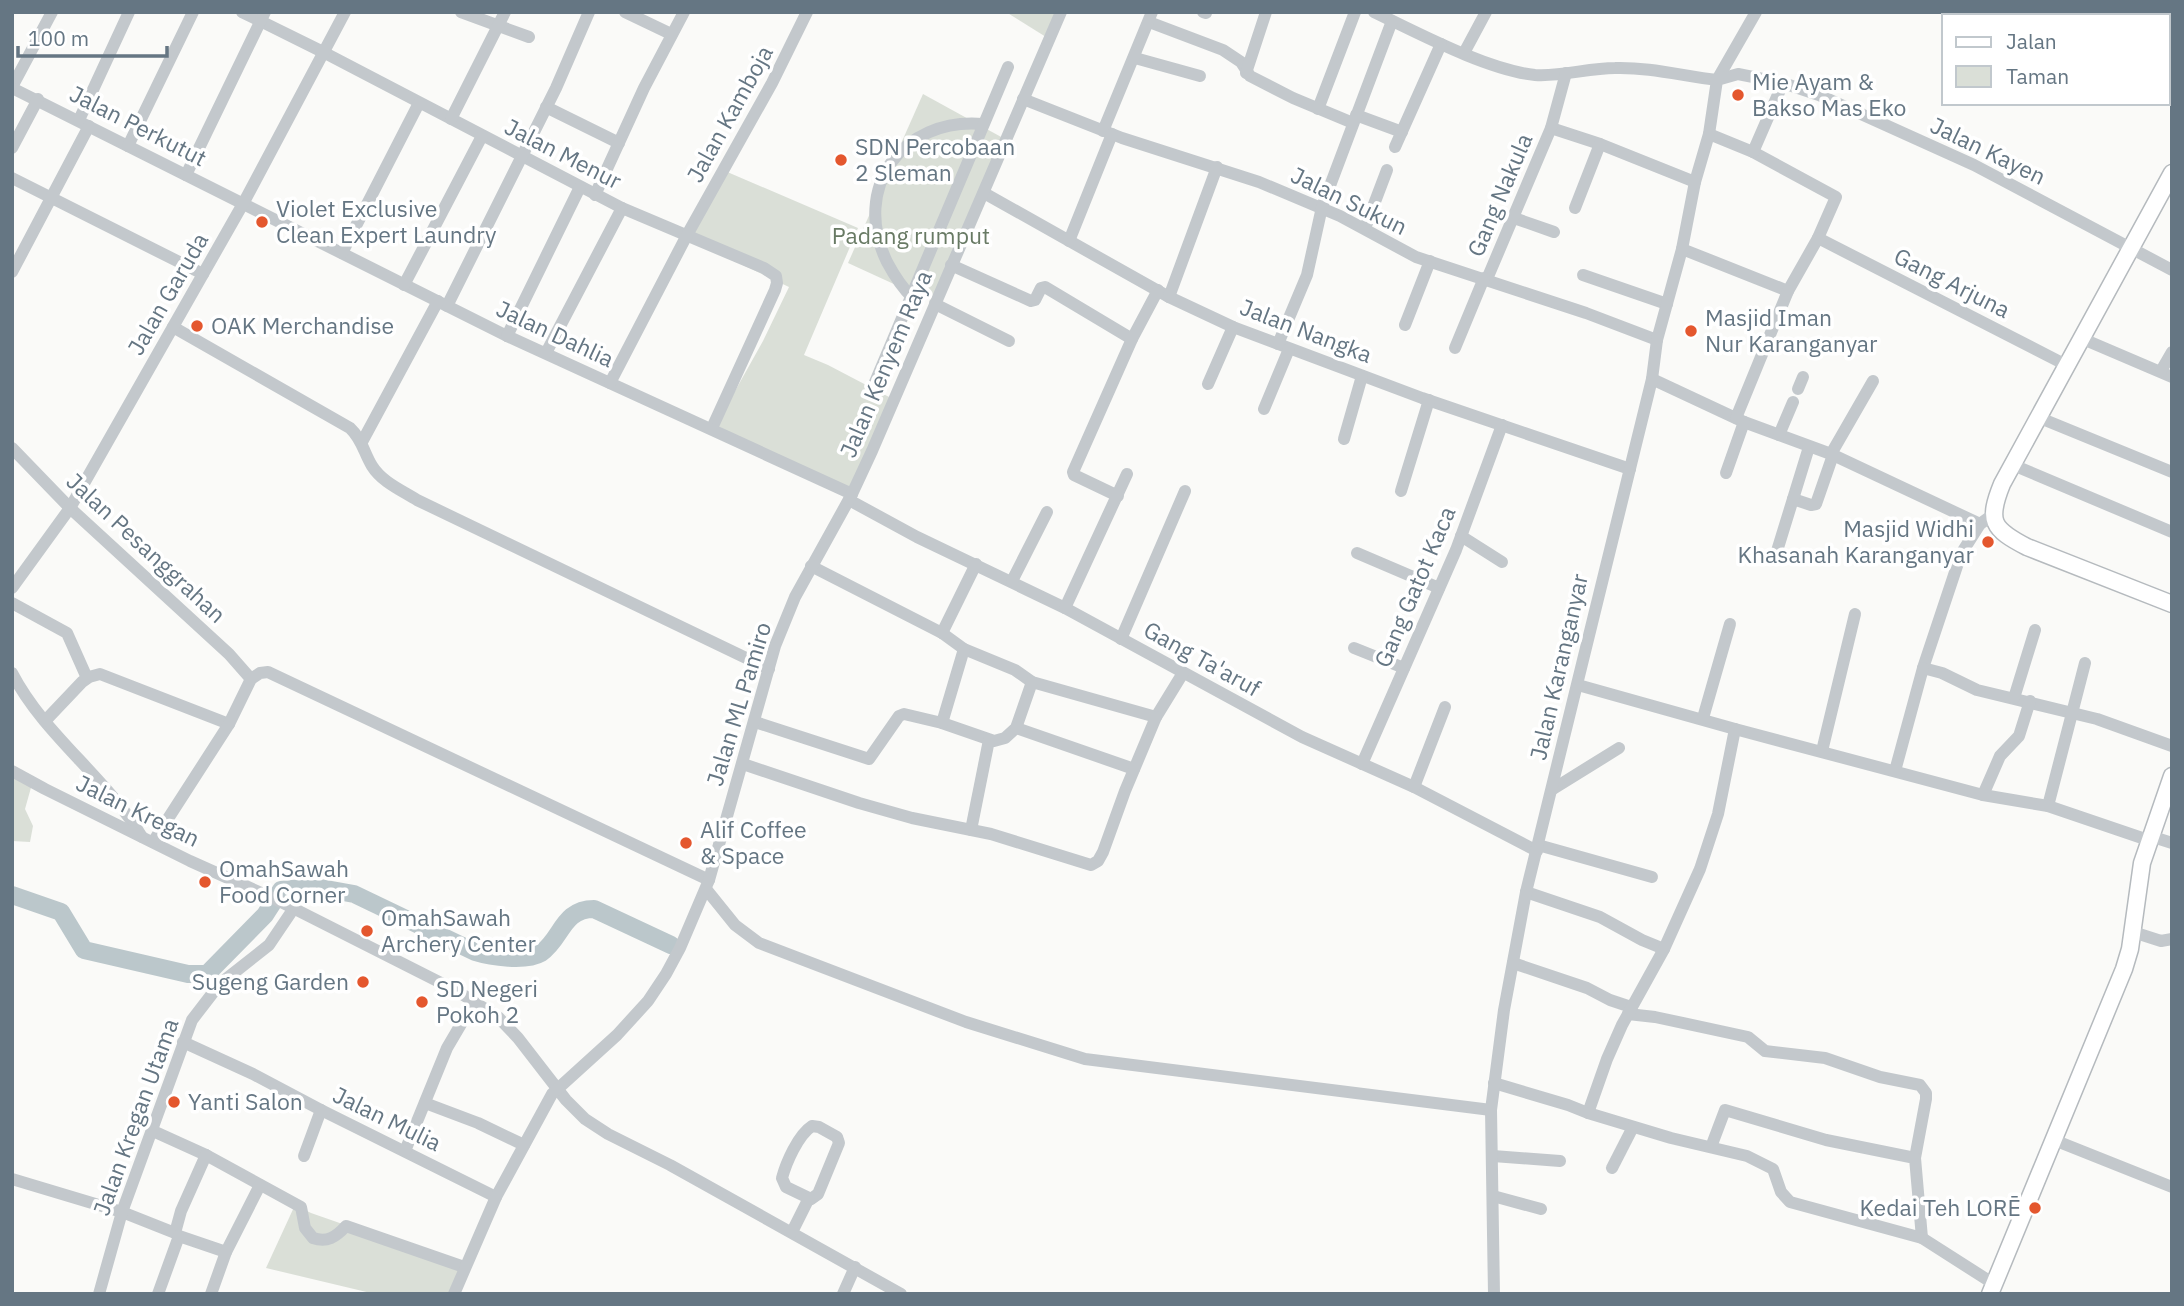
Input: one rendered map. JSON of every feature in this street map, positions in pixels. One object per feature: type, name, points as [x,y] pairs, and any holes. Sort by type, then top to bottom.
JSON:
[{"type":"main road","points":[[2172,173],[2013,465],[1996,499],[1994,514],[1997,528],[2009,538],[2172,604]]},
{"type":"main road","points":[[1992,1289],[2124,969],[2133,932],[2138,882],[2149,838],[2172,776]]},
{"type":"street","points":[[12,87],[52,12]]},
{"type":"street","points":[[12,272],[51,198],[129,12]]},
{"type":"street","points":[[128,146],[193,12]]},
{"type":"street","name":"Jalan Menur","points":[[242,12],[262,17],[323,52],[595,195],[776,276],[778,279],[775,290],[712,428]]},
{"type":"street","points":[[461,12],[529,37]]},
{"type":"street","points":[[451,119],[505,12]]},
{"type":"street","points":[[362,442],[443,304],[522,158],[589,12]]},
{"type":"street","points":[[625,12],[671,34]]},
{"type":"street","points":[[595,195],[644,88],[684,12]]},
{"type":"street","name":"Jalan Kamboja","points":[[610,383],[687,235],[772,83],[807,12]]},
{"type":"street","name":"Jalan Kenyem Raya","points":[[851,497],[1061,12]]},
{"type":"street","points":[[1246,73],[1266,12]]},
{"type":"street","points":[[1318,109],[1355,12]]},
{"type":"street","points":[[1374,12],[1441,44],[1524,73],[1542,75],[1627,68],[1717,80],[1756,12]]},
{"type":"street","points":[[1464,53],[1486,12]]},
{"type":"street","name":"Jalan Garuda","points":[[12,588],[70,508],[244,202],[323,52],[339,14]]},
{"type":"street","points":[[186,175],[262,17]]},
{"type":"street","points":[[1069,242],[1150,17],[1223,50],[1241,62],[1246,73],[1318,109],[1402,132]]},
{"type":"street","points":[[1264,409],[1307,275],[1322,207],[1392,21]]},
{"type":"street","points":[[1395,147],[1441,44]]},
{"type":"street","points":[[1135,58],[1200,76]]},
{"type":"street","points":[[870,394],[1008,67]]},
{"type":"street","name":"Gang Nakula","points":[[1455,348],[1551,128],[1566,73]]},
{"type":"street","name":"Jalan Kayen","points":[[1717,80],[1738,74],[1783,83],[1819,95],[1974,165],[2172,270]]},
{"type":"street","name":"Jalan Karanganyar","points":[[1493,1294],[1493,1083],[1526,892],[1652,379],[1657,340],[1709,134],[1717,80]]},
{"type":"street","points":[[1753,152],[1783,83]]},
{"type":"street","name":"Jalan Perkutut","points":[[12,87],[244,202]]},
{"type":"street","points":[[12,148],[38,99]]},
{"type":"street","name":"Jalan Sukun","points":[[1023,99],[1108,133],[1217,167],[1322,207],[1405,251],[1430,261],[1657,340]]},
{"type":"street","points":[[342,253],[419,103]]},
{"type":"street","points":[[546,107],[619,144]]},
{"type":"street","points":[[912,297],[894,277],[879,243],[873,214],[883,174],[894,158],[926,133],[956,124],[983,124]]},
{"type":"street","name":"Gang Nakula","points":[[1551,128],[1600,144],[1695,182]]},
{"type":"street","points":[[1709,134],[1753,152],[1836,197],[1818,238],[1788,291],[1740,420],[1726,473]]},
{"type":"street","points":[[404,285],[482,136]]},
{"type":"street","points":[[975,143],[1000,153]]},
{"type":"street","points":[[1575,208],[1600,144]]},
{"type":"street","points":[[1118,496],[1074,475],[1073,472],[1132,339],[1163,294],[1217,167]]},
{"type":"street","points":[[1365,228],[1387,170]]},
{"type":"street","points":[[12,177],[203,274]]},
{"type":"street","points":[[508,335],[580,187]]},
{"type":"street","name":"Jalan Nangka","points":[[984,193],[1163,294],[1233,327],[1429,400],[1630,469]]},
{"type":"street","name":"Jalan Dahlia","points":[[244,202],[443,304],[712,428],[851,497]]},
{"type":"street","points":[[546,353],[622,208]]},
{"type":"street","points":[[1514,218],[1554,232]]},
{"type":"street","name":"Gang Arjuna","points":[[1818,238],[2068,366]]},
{"type":"street","points":[[1682,249],[1788,291]]},
{"type":"street","points":[[1405,325],[1430,261]]},
{"type":"street","points":[[925,266],[949,270],[1031,301],[1035,300],[1041,288],[1045,287],[1132,339]]},
{"type":"street","points":[[1583,275],[1667,304]]},
{"type":"street","points":[[935,304],[1009,341]]},
{"type":"street","points":[[173,327],[350,428],[362,442],[371,465],[380,477],[416,500],[769,669]]},
{"type":"street","points":[[1208,384],[1233,327]]},
{"type":"street","points":[[2083,339],[2166,374],[2172,352]]},
{"type":"street","points":[[1345,439],[1362,376]]},
{"type":"street","points":[[1652,379],[1740,420],[1832,455],[1980,524]]},
{"type":"street","points":[[1793,499],[1816,504],[1832,455],[1873,381]]},
{"type":"street","points":[[1401,491],[1429,400]]},
{"type":"street","points":[[1779,435],[1793,402]]},
{"type":"street","points":[[2040,418],[2172,472]]},
{"type":"street","name":"Gang Gatot Kaca","points":[[1362,764],[1461,536],[1502,425]]},
{"type":"street","points":[[1777,551],[1809,447]]},
{"type":"street","name":"Jalan Pesanggrahan","points":[[12,448],[70,508],[229,654],[251,679]]},
{"type":"street","points":[[2013,465],[2172,532]]},
{"type":"street","points":[[1065,608],[1127,474]]},
{"type":"street","points":[[1121,639],[1185,491]]},
{"type":"street","name":"Gang Ta'aruf","points":[[851,497],[917,537],[1065,608],[1302,737],[1414,787],[1538,848],[1652,877]]},
{"type":"street","name":"Jalan ML Pamiro","points":[[454,1294],[496,1197],[552,1094],[617,1035],[648,1000],[680,948],[708,884],[769,669],[787,616],[811,566],[851,497]]},
{"type":"street","points":[[1012,581],[1047,512]]},
{"type":"street","points":[[1895,771],[1923,668],[1961,554],[1980,524],[1994,514]]},
{"type":"street","points":[[1461,536],[1502,562]]},
{"type":"street","points":[[1357,553],[1439,588]]},
{"type":"street","points":[[942,633],[976,564]]},
{"type":"street","points":[[811,566],[942,633],[964,649],[1015,670],[1032,682],[1156,717]]},
{"type":"street","points":[[12,603],[67,633],[87,678]]},
{"type":"street","points":[[1822,751],[1855,614]]},
{"type":"street","points":[[1703,718],[1730,624]]},
{"type":"street","points":[[2014,698],[2035,630]]},
{"type":"street","points":[[1354,648],[1404,668]]},
{"type":"street","points":[[942,723],[964,649]]},
{"type":"street","points":[[2048,806],[2085,663]]},
{"type":"street","points":[[1923,668],[1942,673],[1977,690],[2097,719],[2172,746]]},
{"type":"street","points":[[12,673],[45,721],[148,840],[229,724],[251,679],[260,673],[268,672],[708,884],[735,925],[759,943],[966,1022],[1085,1059],[1491,1111]]},
{"type":"street","points":[[743,764],[859,803],[912,818],[991,834],[1087,865],[1093,864],[1103,852],[1156,717],[1183,673]]},
{"type":"street","points":[[45,721],[87,678],[103,674],[229,724]]},
{"type":"street","points":[[755,722],[869,760],[899,716],[904,714],[942,723],[989,740],[1005,738],[1016,728],[1032,682]]},
{"type":"street","points":[[1578,685],[1983,795],[2048,806],[2172,843]]},
{"type":"street","points":[[1983,795],[2000,756],[2019,736],[2030,701]]},
{"type":"street","points":[[1414,787],[1445,707]]},
{"type":"street","points":[[1016,728],[1134,769]]},
{"type":"street","points":[[1588,1114],[1607,1059],[1664,949],[1700,869],[1712,832],[1735,729]]},
{"type":"street","points":[[971,830],[989,740]]},
{"type":"street","points":[[1553,789],[1619,748]]},
{"type":"street","name":"Jalan Kregan","points":[[12,771],[148,840],[294,908],[426,974],[474,1002],[498,1017],[519,1038],[584,1119],[901,1294]]},
{"type":"street","points":[[1526,892],[1600,917],[1664,949]]},
{"type":"street","name":"Jalan Kregan Utama","points":[[99,1294],[122,1212],[192,1020],[226,979],[269,945],[294,908]]},
{"type":"street","points":[[2133,932],[2161,941],[2172,939]]},
{"type":"street","points":[[1513,964],[1587,988],[1630,1011],[1748,1037],[1765,1051],[1825,1058],[1880,1077],[1920,1086],[1926,1093],[1926,1099],[1915,1158],[1922,1238]]},
{"type":"street","points":[[405,1151],[447,1048],[474,1002]]},
{"type":"street","name":"Jalan Mulia","points":[[183,1042],[253,1073],[496,1197]]},
{"type":"street","points":[[1493,1083],[1568,1105],[1588,1114],[1747,1156],[1773,1169],[1781,1192],[1790,1202],[1922,1238],[1992,1289]]},
{"type":"street","points":[[425,1103],[478,1123],[524,1145]]},
{"type":"street","points":[[304,1156],[321,1110]]},
{"type":"street","points":[[1711,1147],[1725,1110],[1826,1140],[1915,1158]]},
{"type":"street","points":[[816,1126],[837,1137],[839,1146],[818,1194],[815,1198],[809,1198],[786,1187],[782,1178],[807,1129],[816,1126]]},
{"type":"street","points":[[1612,1168],[1633,1126]]},
{"type":"street","points":[[153,1131],[205,1155],[301,1207],[305,1228],[313,1238],[325,1241],[346,1226],[464,1267]]},
{"type":"street","points":[[2054,1140],[2172,1186]]},
{"type":"street","points":[[12,1179],[122,1212],[175,1233],[184,1203],[205,1155]]},
{"type":"street","points":[[1493,1156],[1560,1161]]},
{"type":"street","points":[[211,1294],[226,1252],[260,1185]]},
{"type":"street","points":[[1493,1196],[1541,1209]]},
{"type":"street","points":[[792,1232],[809,1198]]},
{"type":"street","points":[[158,1294],[179,1236],[226,1252]]},
{"type":"street","points":[[843,1294],[855,1267]]},
{"type":"green space","points":[[1006,12],[1057,12],[1046,37]]},
{"type":"green space","name":"Padang rumput","points":[[923,94],[1003,138],[933,302],[848,263]]},
{"type":"green space","points":[[725,171],[858,228],[804,355],[891,398],[850,496],[716,425],[763,341],[789,287],[686,238]]},
{"type":"green space","points":[[12,774],[32,784],[25,809],[33,826],[30,842],[12,841]]},
{"type":"green space","points":[[295,1205],[463,1266],[453,1294],[375,1294],[266,1268]]},
{"type":"waterway","points":[[12,895],[61,912],[84,950],[188,974],[207,974],[265,915],[281,890],[315,887],[354,894],[475,952],[490,956],[535,956],[548,947],[575,914],[594,909],[671,945]]},
{"type":"place","name":"Mie Ayam & Bakso Mas Eko","points":[[1738,95]]},
{"type":"place","name":"SDN Percobaan 2 Sleman","points":[[841,160]]},
{"type":"place","name":"Violet Exclusive Clean Expert Laundry","points":[[262,222]]},
{"type":"place","name":"OAK Merchandise","points":[[197,326]]},
{"type":"place","name":"Masjid Iman Nur Karanganyar","points":[[1691,331]]},
{"type":"place","name":"Masjid Widhi Khasanah Karanganyar","points":[[1988,542]]},
{"type":"place","name":"Alif Coffee & Space","points":[[686,843]]},
{"type":"place","name":"OmahSawah Food Corner","points":[[205,882]]},
{"type":"place","name":"OmahSawah Archery Center","points":[[367,931]]},
{"type":"place","name":"Sugeng Garden","points":[[363,982]]},
{"type":"place","name":"SD Negeri Pokoh 2","points":[[422,1002]]},
{"type":"place","name":"Yanti Salon","points":[[174,1102]]},
{"type":"place","name":"Kedai Teh LORĒ","points":[[2035,1208]]}]
